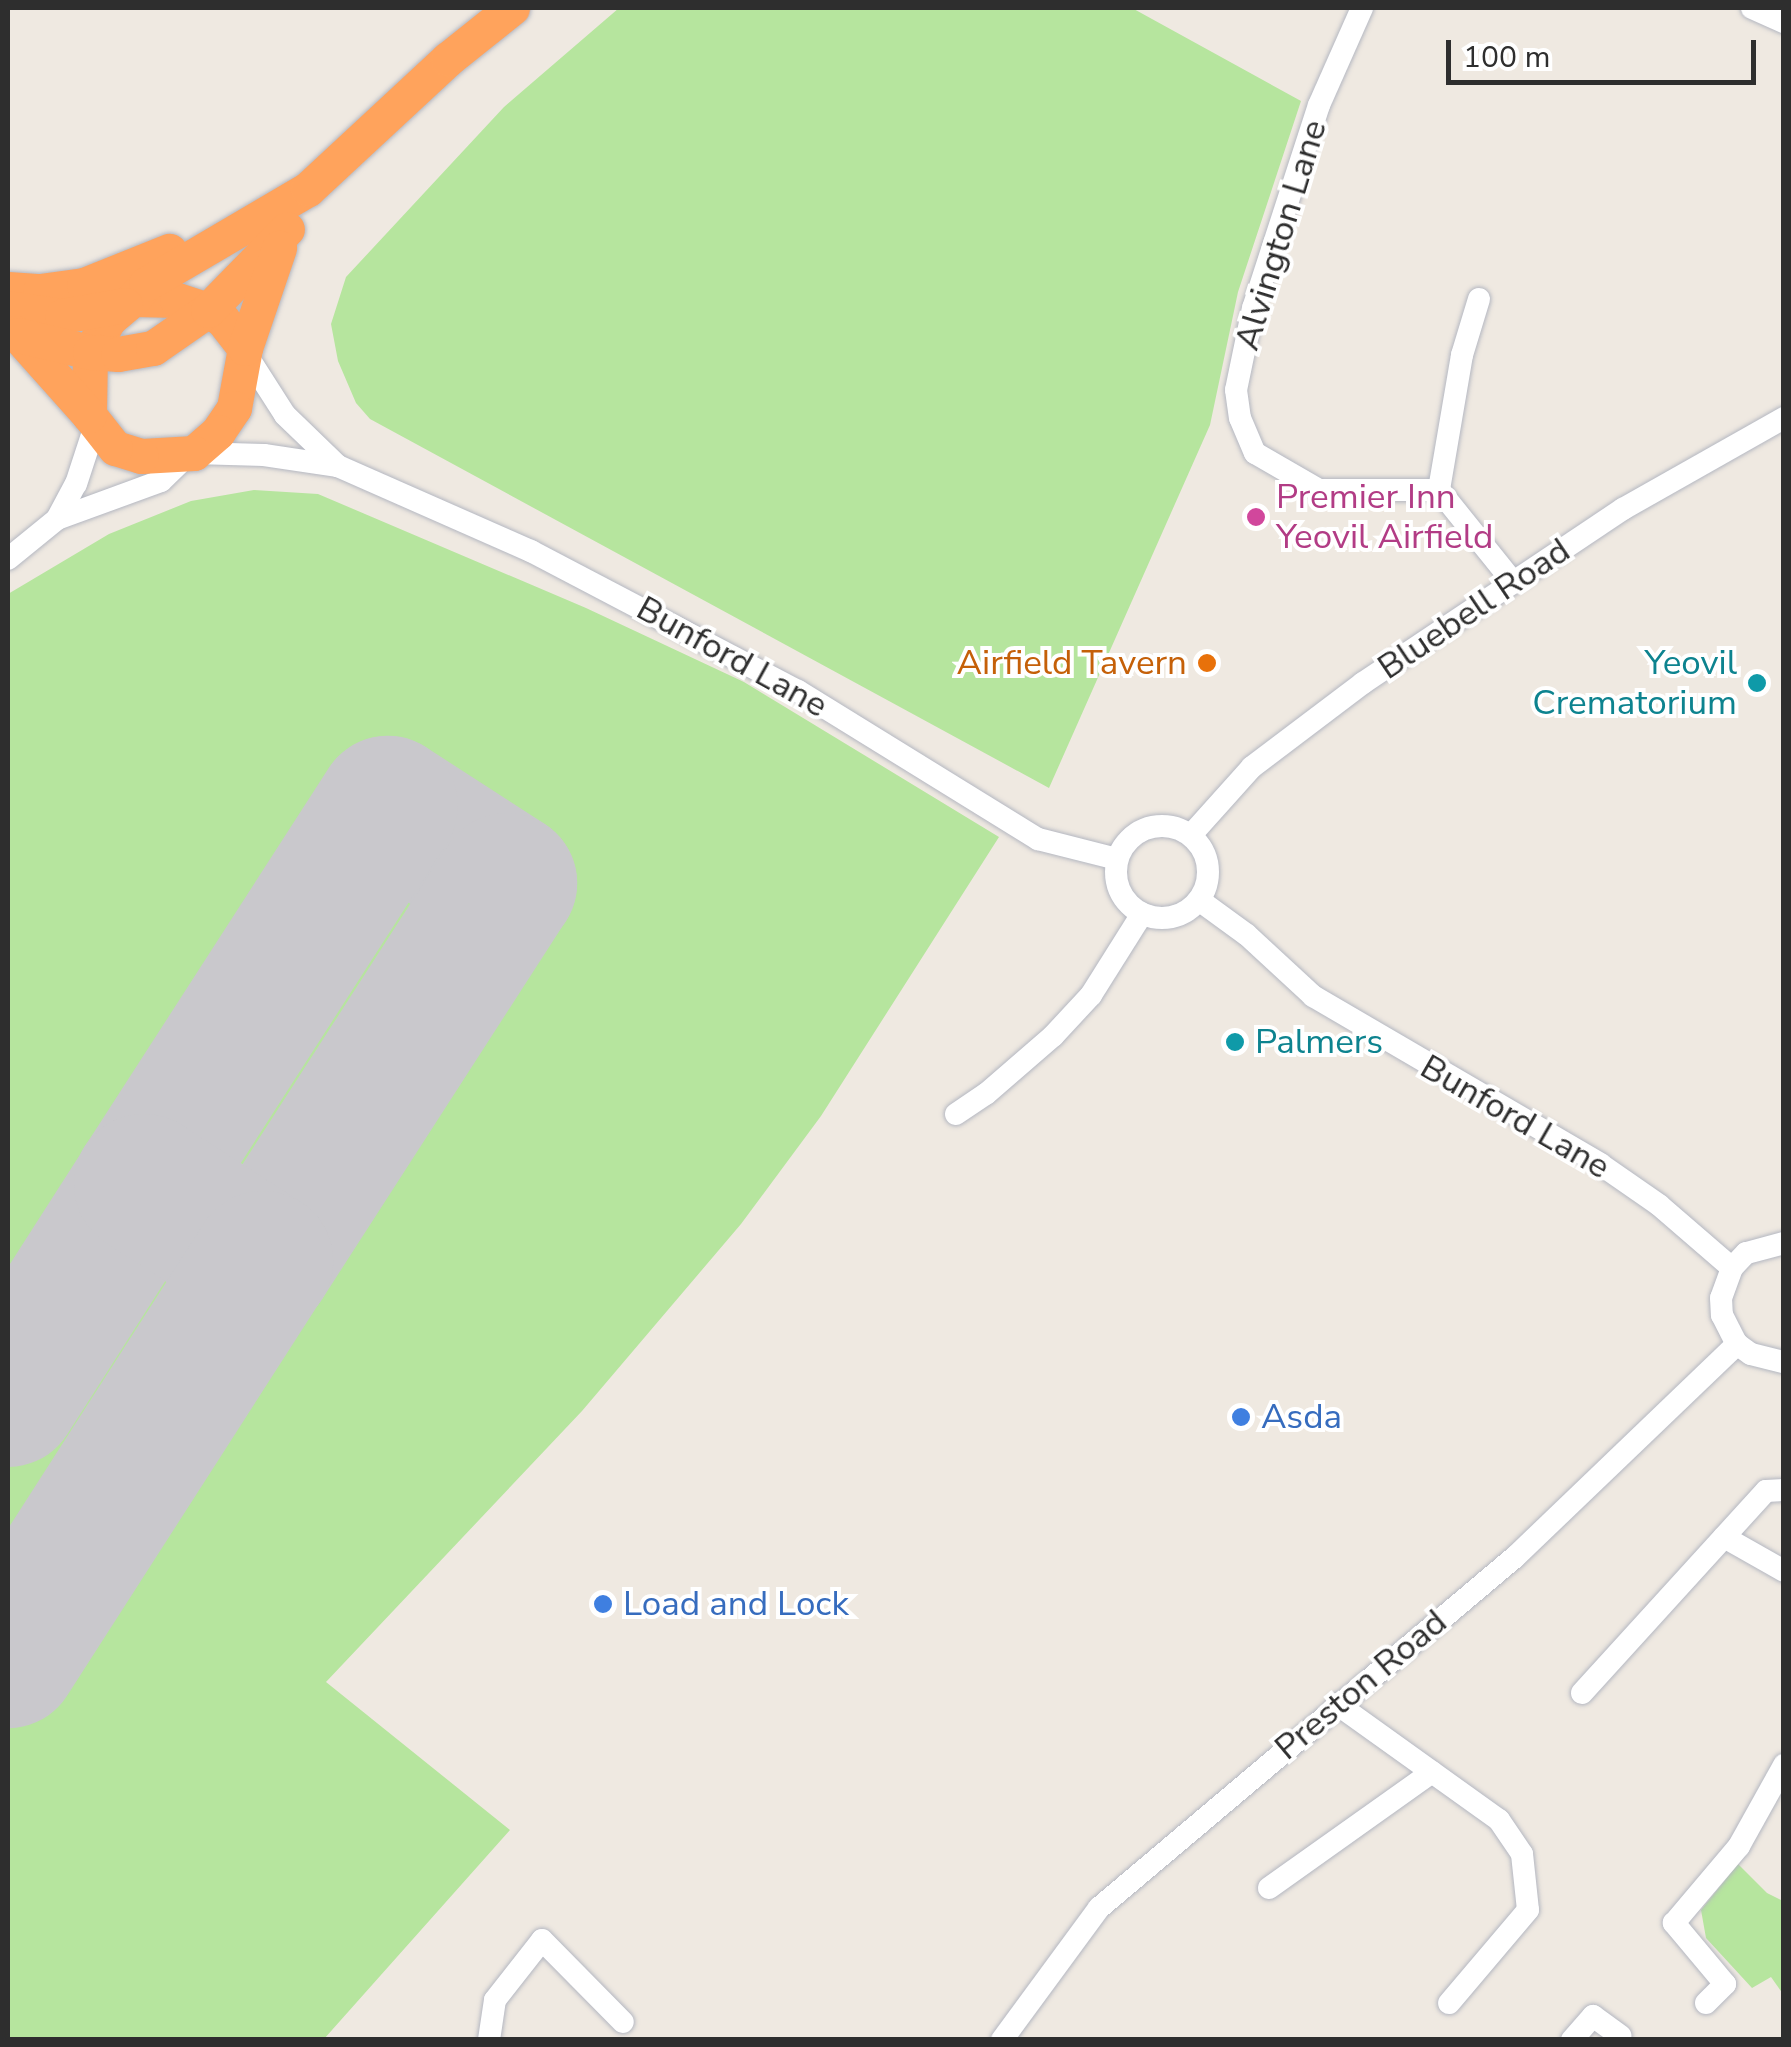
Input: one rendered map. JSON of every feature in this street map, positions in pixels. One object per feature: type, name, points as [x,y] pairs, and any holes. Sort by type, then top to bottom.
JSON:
[{"type":"highway","points":[[92,421],[90,352],[103,328],[146,284],[308,188],[512,8]]},
{"type":"highway","points":[[8,288],[40,291],[84,285],[133,269],[261,199],[310,161],[356,144]]},
{"type":"highway","points":[[11,323],[115,448],[141,456],[191,453],[218,432],[234,408],[245,351],[287,230],[308,188]]},
{"type":"highway","points":[[11,323],[90,352],[118,354],[152,348],[208,310],[287,230]]},
{"type":"highway","points":[[11,323],[129,302],[177,300],[222,319],[245,351]]},
{"type":"street","name":"Alvington Lane","points":[[1362,8],[1319,105],[1253,308],[1236,390],[1240,418],[1256,453],[1319,490],[1439,490]]},
{"type":"street","points":[[1752,8],[1784,22]]},
{"type":"street","points":[[1479,300],[1462,355],[1439,490],[1513,582]]},
{"type":"street","name":"Bunford Lane","points":[[245,351],[285,415],[338,466]]},
{"type":"street","name":"Bluebell Road","points":[[1191,835],[1252,768],[1363,683],[1623,509],[1784,418]]},
{"type":"street","points":[[58,519],[76,484],[92,421]]},
{"type":"street","points":[[8,559],[58,519],[161,481],[191,453]]},
{"type":"street","name":"Bunford Lane","points":[[191,453],[264,455],[338,466],[626,598],[798,692],[1038,839],[1117,859]]},
{"type":"street","points":[[1148,827],[1178,828],[1191,835],[1207,859],[1206,887],[1199,900],[1173,917],[1142,914],[1123,897],[1117,859],[1134,834],[1148,827]]},
{"type":"street","name":"Bunford Lane","points":[[1199,900],[1247,935],[1313,996],[1600,1164],[1659,1205],[1732,1268]]},
{"type":"street","points":[[956,1114],[986,1094],[1053,1036],[1091,994],[1142,914]]},
{"type":"street","points":[[1784,1243],[1746,1253],[1732,1268],[1724,1282],[1722,1315],[1737,1344],[1767,1361],[1784,1362]]},
{"type":"street","name":"Preston Road","points":[[1002,2040],[1099,1908],[1515,1557],[1737,1344]]},
{"type":"street","points":[[1582,1693],[1766,1491],[1784,1490]]},
{"type":"street","points":[[1724,1538],[1784,1571]]},
{"type":"street","points":[[1337,1704],[1499,1820],[1522,1854],[1528,1910],[1457,1975],[1449,2003]]},
{"type":"street","points":[[1706,2003],[1725,1984],[1674,1923],[1739,1846],[1784,1765]]},
{"type":"street","points":[[1268,1888],[1432,1772]]},
{"type":"street","points":[[489,2040],[495,2000],[542,1940],[623,2022]]},
{"type":"street","points":[[1572,2040],[1592,2012],[1621,2036]]},
{"type":"green space","points":[[619,8],[1132,8],[1301,101],[1238,292],[1210,425],[1049,788],[370,419],[356,403],[338,361],[331,324],[346,277],[504,107]]},
{"type":"green space","points":[[254,490],[318,494],[586,608],[744,682],[999,837],[821,1116],[741,1224],[582,1411],[326,1682],[510,1830],[324,2039],[8,2039],[8,594],[109,534],[191,501]]},
{"type":"green space","points":[[1738,1864],[1767,1893],[1783,1901],[1783,1994],[1771,1977],[1752,1988],[1706,1938],[1701,1910]]},
{"type":"runway","points":[[388,806],[507,883],[263,1261],[144,1184],[388,806]]},
{"type":"runway","points":[[8,1397],[144,1184],[263,1261],[8,1658]]},
{"type":"place","name":"Premier Inn Yeovil Airfield","points":[[1256,517]]},
{"type":"place","name":"Airfield Tavern","points":[[1207,663]]},
{"type":"place","name":"Yeovil Crematorium","points":[[1757,683]]},
{"type":"place","name":"Palmers","points":[[1235,1042]]},
{"type":"place","name":"Asda","points":[[1241,1417]]},
{"type":"place","name":"Load and Lock","points":[[603,1604]]}]
